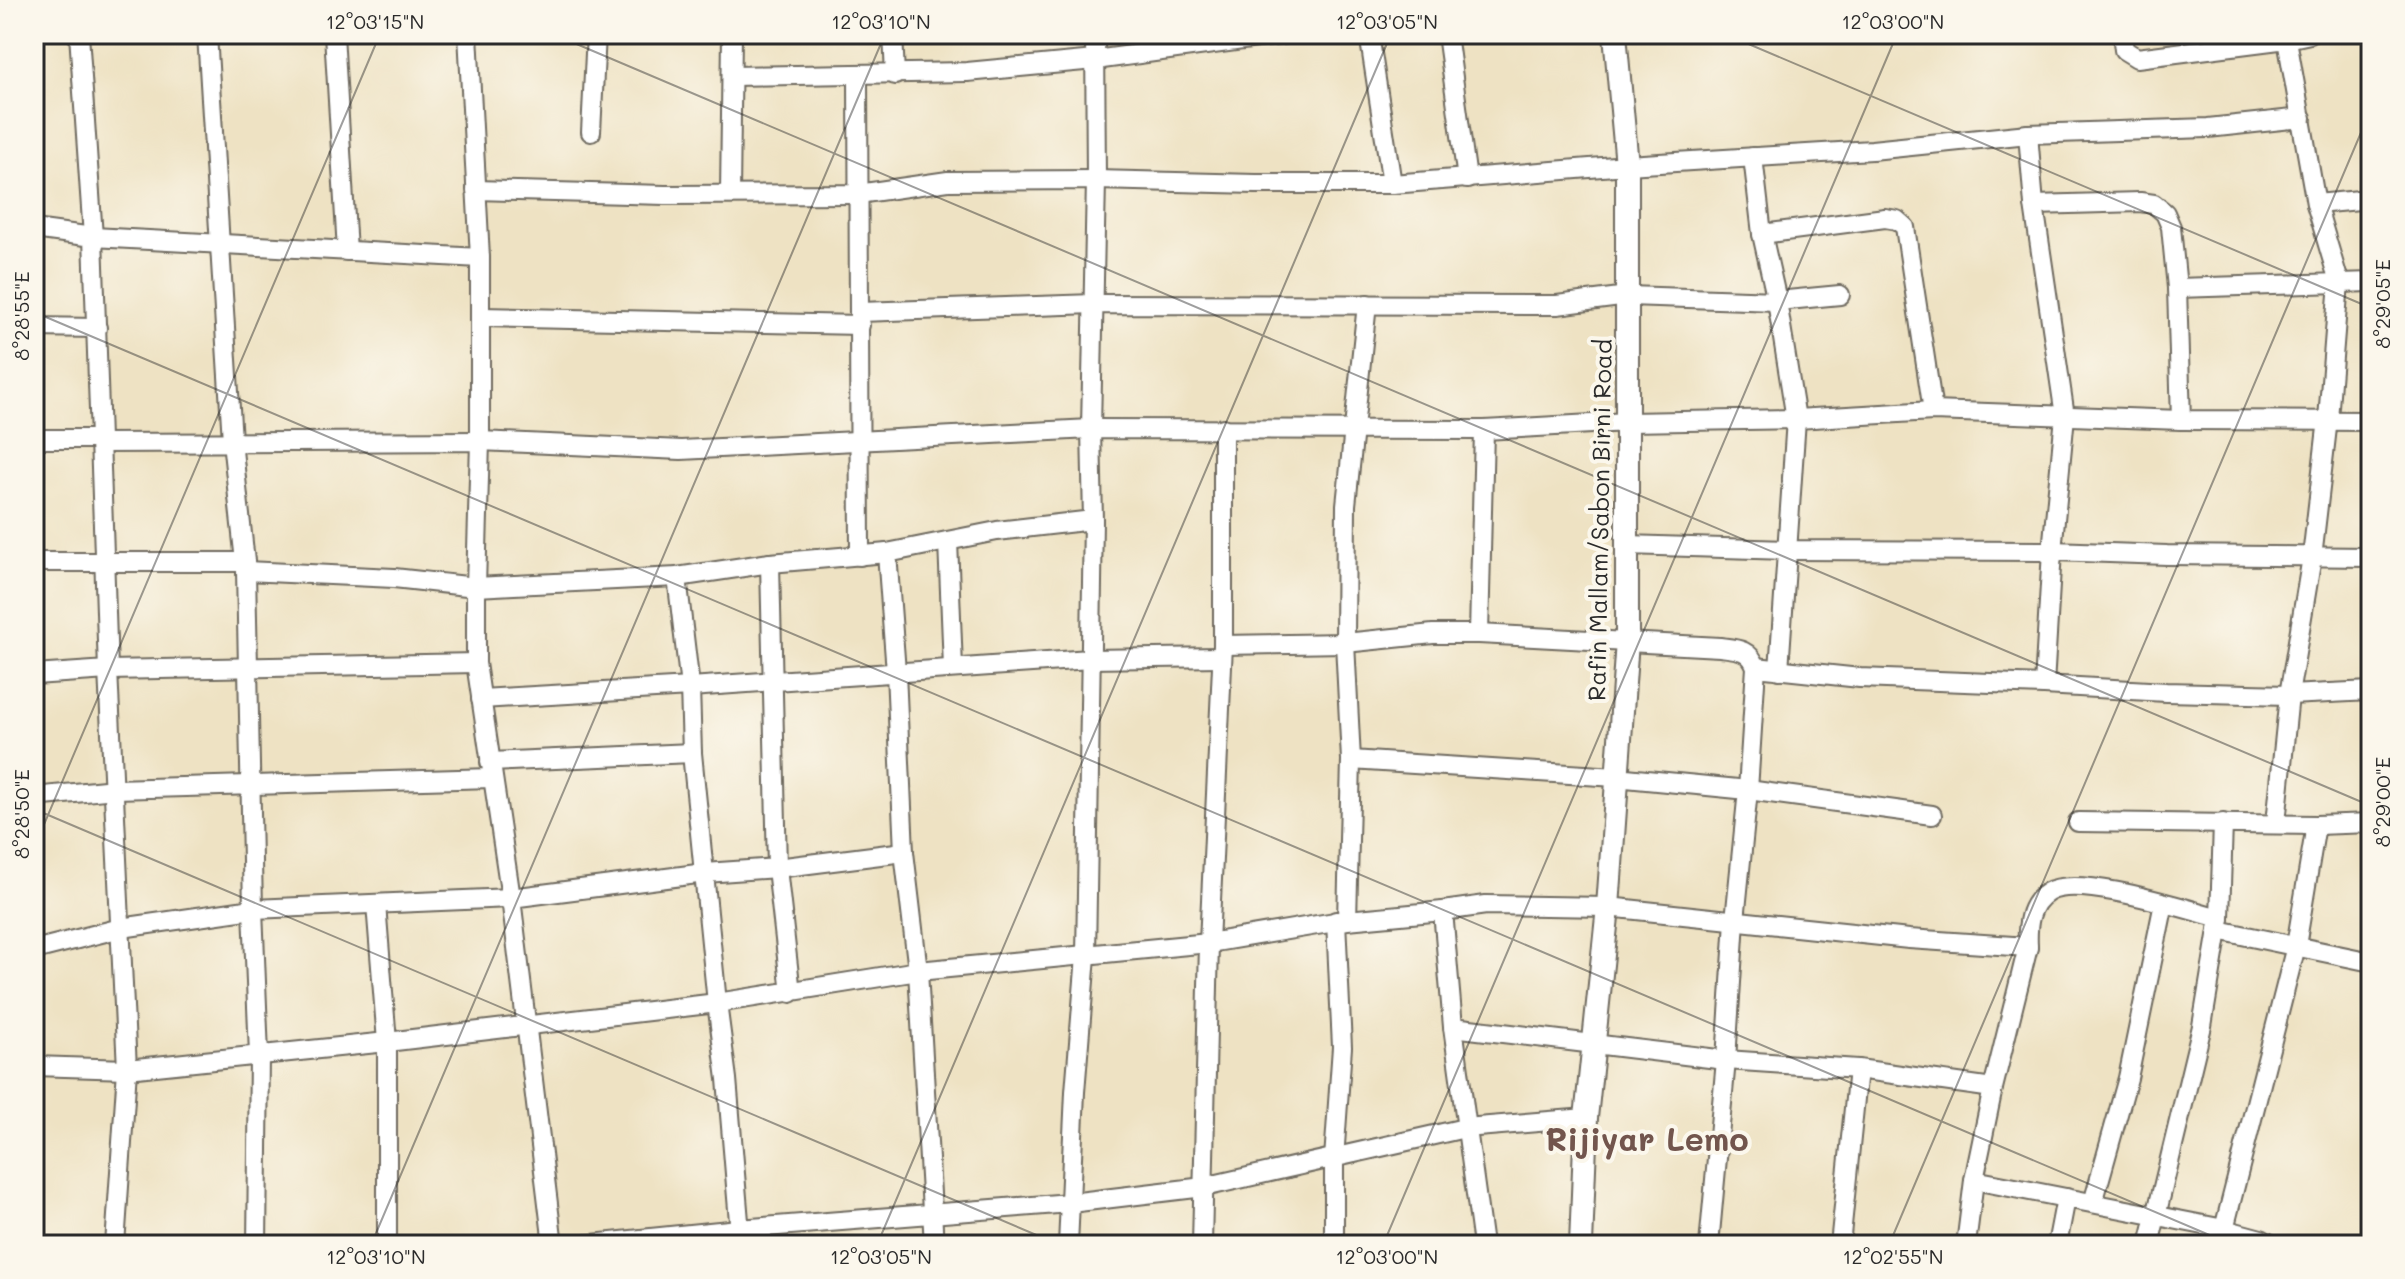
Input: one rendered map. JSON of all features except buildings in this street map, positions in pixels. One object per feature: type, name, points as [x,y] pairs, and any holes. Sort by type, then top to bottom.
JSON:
[{"type":"street","points":[[79,34],[93,237],[108,670],[127,1069],[115,1245]]},
{"type":"street","points":[[207,34],[232,441],[246,567],[259,1055],[257,1245]]},
{"type":"street","points":[[334,34],[347,251]]},
{"type":"street","points":[[468,34],[480,258],[476,663],[511,898],[553,1245]]},
{"type":"street","points":[[591,132],[596,34]]},
{"type":"street","points":[[730,194],[732,34]]},
{"type":"street","points":[[893,34],[895,75]]},
{"type":"street","points":[[1068,1245],[1075,1092],[1086,956],[1093,520],[1095,34]]},
{"type":"street","points":[[732,76],[967,72],[1095,60],[1286,34]]},
{"type":"street","points":[[1369,34],[1392,184]]},
{"type":"street","points":[[1447,34],[1467,179]]},
{"type":"street","name":"Rafin Mallam/Sabon Birni Road","points":[[1581,1245],[1586,1118],[1608,907],[1627,641],[1627,165],[1615,34]]},
{"type":"street","points":[[2122,34],[2124,50],[2137,58],[2310,34]]},
{"type":"street","points":[[2276,823],[2289,695],[2312,557],[2328,419],[2339,282],[2316,204],[2287,37]]},
{"type":"street","points":[[858,74],[860,556]]},
{"type":"street","points":[[476,190],[858,194],[948,181],[1392,184],[1872,150],[2028,134],[2208,128],[2302,118]]},
{"type":"street","points":[[2028,134],[2034,205],[2065,416],[2052,551],[2044,685]]},
{"type":"street","points":[[1753,157],[1762,234],[1777,301],[1796,419],[1779,670]]},
{"type":"street","points":[[2316,204],[2371,199]]},
{"type":"street","points":[[2034,205],[2154,204],[2165,213],[2171,227],[2177,288],[2181,420]]},
{"type":"street","points":[[1762,234],[1885,218],[1897,220],[1905,227],[1933,411]]},
{"type":"street","points":[[34,229],[93,237],[480,258]]},
{"type":"street","points":[[2177,288],[2371,282]]},
{"type":"street","points":[[480,317],[860,318],[1094,304],[1557,305],[1628,296],[1777,301],[1840,295]]},
{"type":"street","points":[[1334,1245],[1334,1159],[1342,1047],[1341,920],[1351,760],[1345,643],[1346,505],[1367,304]]},
{"type":"street","points":[[34,327],[97,328]]},
{"type":"street","points":[[34,439],[480,441],[681,450],[1091,429],[1484,430],[1933,411],[2181,420],[2371,421]]},
{"type":"street","points":[[1202,1245],[1209,943],[1222,651],[1223,428]]},
{"type":"street","points":[[1479,634],[1484,430]]},
{"type":"street","points":[[34,562],[246,567],[476,587],[677,577],[770,563],[887,553],[997,531],[1093,520]]},
{"type":"street","points":[[948,541],[953,668]]},
{"type":"street","points":[[1627,545],[1787,550],[2371,557]]},
{"type":"street","points":[[887,553],[904,852],[918,971],[934,1245]]},
{"type":"street","points":[[770,563],[777,868],[791,993]]},
{"type":"street","points":[[677,577],[690,687],[692,753],[727,1079],[740,1237]]},
{"type":"street","points":[[481,699],[1345,643],[1433,634],[1627,641],[1743,650],[1753,657],[1756,667],[1709,1245]]},
{"type":"street","points":[[34,675],[108,670],[476,663]]},
{"type":"street","points":[[1756,667],[1860,678],[2166,692],[2289,695],[2371,691]]},
{"type":"street","points":[[34,797],[115,789],[491,770],[692,753]]},
{"type":"street","points":[[1351,760],[1616,777],[1748,790],[1932,815]]},
{"type":"street","points":[[2078,822],[2371,823]]},
{"type":"street","points":[[2149,1245],[2202,1026],[2219,924],[2223,823]]},
{"type":"street","points":[[2224,1229],[2296,946],[2316,825]]},
{"type":"street","points":[[34,950],[121,928],[253,909],[511,898],[904,852]]},
{"type":"street","points":[[1966,1245],[1974,1180],[1993,1088],[2028,947],[2027,925],[2034,906],[2049,891],[2075,885],[2119,892],[2164,903],[2219,924],[2296,946],[2371,962]]},
{"type":"street","points":[[2093,1203],[2128,1078],[2164,903]]},
{"type":"street","points":[[376,904],[387,1042],[387,1245]]},
{"type":"street","points":[[34,1066],[127,1069],[387,1042],[717,1003],[918,971],[1209,943],[1341,920],[1486,905],[1608,907],[1909,939],[2028,947]]},
{"type":"street","points":[[1443,911],[1465,1128],[1483,1245]]},
{"type":"street","points":[[1453,1027],[1726,1060],[1858,1069],[1993,1088]]},
{"type":"street","points":[[1840,1245],[1858,1069]]},
{"type":"street","points":[[582,1245],[740,1237],[932,1213],[1070,1203],[1204,1187],[1465,1128],[1586,1118]]},
{"type":"street","points":[[1974,1180],[2224,1229],[2272,1245]]},
{"type":"street","points":[[2057,1245],[2066,1198]]},
{"type":"district","name":"Rijiyar Lemo","points":[[1647,1138]]}]
